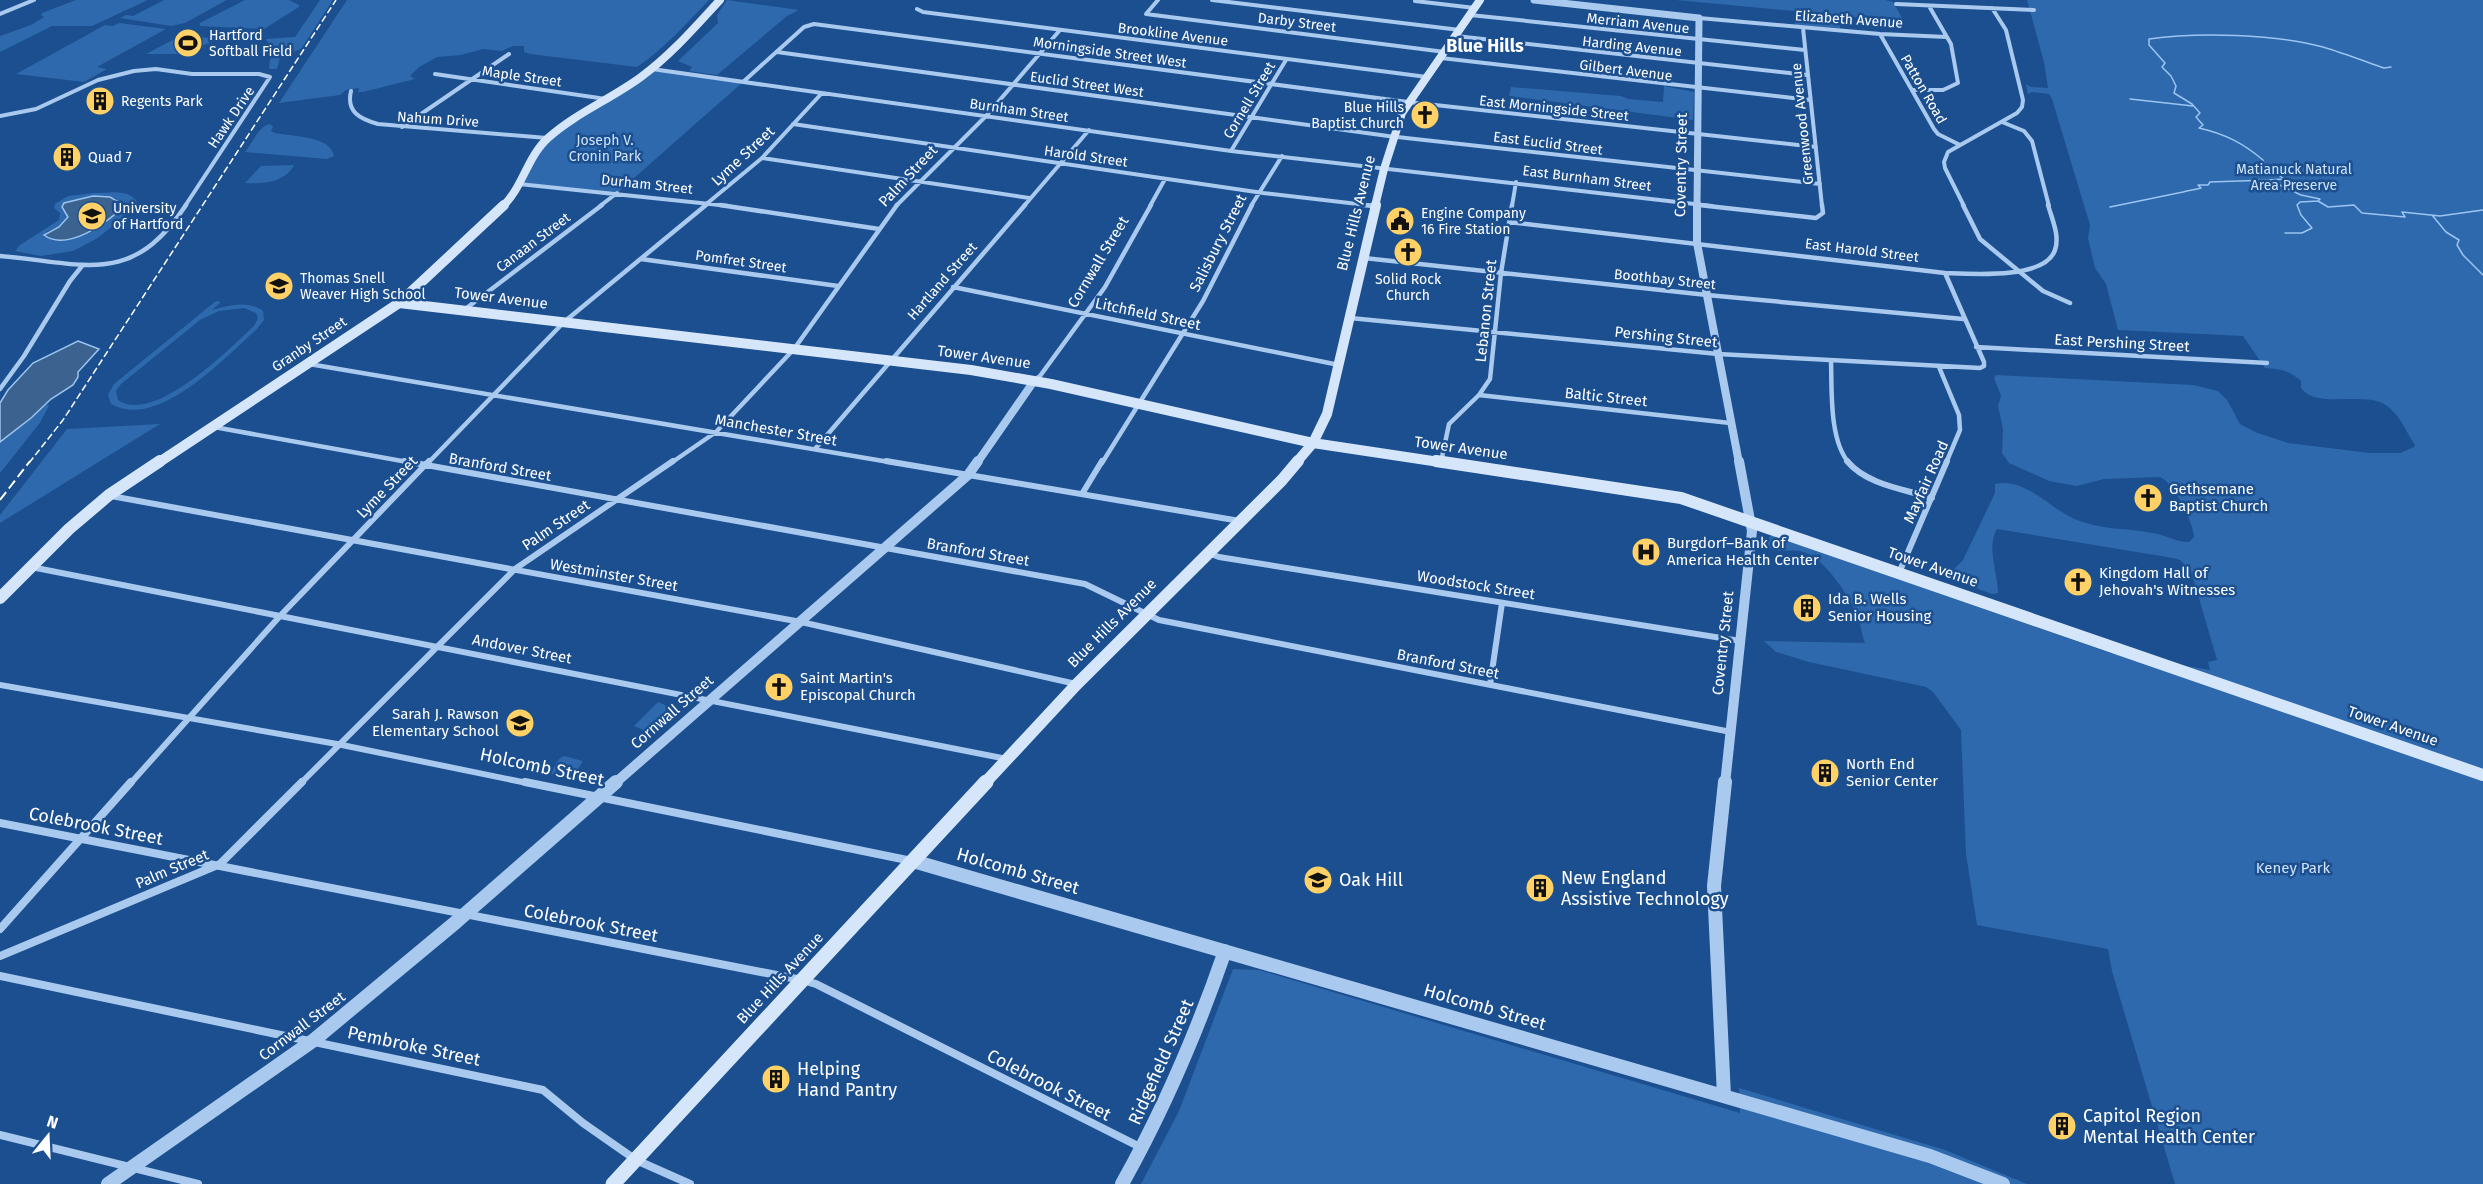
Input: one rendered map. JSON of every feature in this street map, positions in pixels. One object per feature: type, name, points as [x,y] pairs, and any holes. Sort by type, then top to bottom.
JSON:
[{"type":"main road","name":"Granby Street","points":[[0,598],[69,530],[109,495],[399,303],[506,203],[519,184],[529,159],[547,138],[652,69],[720,0]]},
{"type":"main road","name":"Blue Hills Avenue","points":[[613,1184],[1076,685],[1282,480],[1313,443],[1327,414],[1375,207],[1395,136],[1408,102],[1480,0]]},
{"type":"main road","name":"Tower Avenue","points":[[399,303],[794,349],[1034,381],[1313,443],[1661,494],[1701,503],[2483,775]]},
{"type":"street","points":[[0,14],[34,0]]},
{"type":"street","name":"Darby Street","points":[[1158,0],[1146,14],[1443,55]]},
{"type":"street","name":"Harding Avenue","points":[[1212,0],[1699,64],[1807,75]]},
{"type":"street","name":"Elizabeth Avenue","points":[[1534,0],[1803,28],[1947,37]]},
{"type":"street","name":"Merriam Avenue","points":[[1415,1],[1472,12],[1699,40],[1805,50]]},
{"type":"street","points":[[1896,4],[2034,10]]},
{"type":"street","points":[[1912,90],[1947,90],[1954,88],[1958,83],[1951,44],[1929,6]]},
{"type":"street","points":[[1992,8],[2006,30],[2023,100],[2022,107],[2018,113],[1960,145],[1945,157],[1945,168],[1980,239],[2043,291],[2070,303]]},
{"type":"street","name":"Brookline Avenue","points":[[917,9],[923,12],[1427,77]]},
{"type":"street","name":"Coventry Street","points":[[1699,18],[1697,243],[1752,537],[1713,891],[1724,1096]]},
{"type":"street","name":"Morningside Street West","points":[[777,52],[808,24],[1408,102]]},
{"type":"street","name":"Greenwood Avenue","points":[[1803,28],[1823,213],[1821,217]]},
{"type":"street","name":"Palm Street","points":[[0,956],[220,864],[435,646],[515,569],[716,432],[794,349],[896,206],[986,116],[1060,30]]},
{"type":"street","name":"Patton Road","points":[[1880,34],[1938,135],[1960,145]]},
{"type":"street","points":[[743,82],[777,52]]},
{"type":"street","name":"Euclid Street West","points":[[777,52],[1395,136]]},
{"type":"street","points":[[401,127],[509,54]]},
{"type":"street","name":"Gilbert Avenue","points":[[1443,55],[1698,89],[1810,100]]},
{"type":"street","name":"Cornell Street","points":[[1231,151],[1286,60]]},
{"type":"street","name":"Hawk Drive","points":[[0,116],[36,109],[98,80],[134,71],[156,69],[192,74],[253,74],[270,77],[165,233],[146,250],[130,260],[105,267],[82,267]]},
{"type":"street","name":"Burnham Street","points":[[652,69],[1231,151],[1385,167]]},
{"type":"street","name":"Maple Street","points":[[435,74],[606,99]]},
{"type":"street","name":"Nahum Drive","points":[[351,91],[348,105],[358,116],[378,124],[547,138]]},
{"type":"street","name":"Lyme Street","points":[[0,929],[280,616],[564,322],[762,158],[822,93]]},
{"type":"street","name":"East Morningside Street","points":[[1408,102],[1816,147]]},
{"type":"street","name":"East Harold Street","points":[[1509,222],[1945,273],[1990,274],[2035,267],[2052,258],[2057,250],[2057,239],[2032,141],[2024,131],[2002,122]]},
{"type":"street","name":"Harold Street","points":[[793,124],[1165,179],[1375,207]]},
{"type":"street","name":"Hartland Street","points":[[815,449],[1089,130]]},
{"type":"street","name":"East Euclid Street","points":[[1395,136],[1820,184]]},
{"type":"street","name":"Salisbury Street","points":[[1082,494],[1203,301],[1258,192],[1282,156]]},
{"type":"street","points":[[762,158],[1029,198]]},
{"type":"street","name":"East Burnham Street","points":[[1385,167],[1821,217]]},
{"type":"street","name":"Cornwall Street","points":[[108,1184],[314,1040],[466,914],[968,475],[1034,381],[1105,287],[1165,179]]},
{"type":"street","name":"Lebanon Street","points":[[1441,462],[1449,424],[1479,395],[1490,379],[1501,273],[1516,182]]},
{"type":"street","name":"Durham Street","points":[[519,184],[709,203],[879,229]]},
{"type":"street","name":"Canaan Street","points":[[464,310],[616,193]]},
{"type":"street","points":[[0,256],[82,267]]},
{"type":"street","name":"Boothbay Street","points":[[1364,258],[1707,295],[1963,319]]},
{"type":"street","name":"Pomfret Street","points":[[641,259],[838,286]]},
{"type":"street","points":[[0,389],[19,366],[52,308],[76,272],[82,267]]},
{"type":"street","points":[[1945,273],[1976,347]]},
{"type":"street","name":"Litchfield Street","points":[[953,287],[1339,365]]},
{"type":"street","name":"Pershing Street","points":[[1350,318],[1718,354],[1939,367],[1980,368],[1984,362],[1976,347]]},
{"type":"street","name":"East Pershing Street","points":[[1976,347],[2267,363]]},
{"type":"street","points":[[1831,361],[1838,443],[1845,460],[1851,467],[1869,477],[1932,498]]},
{"type":"street","name":"Manchester Street","points":[[309,363],[1240,521]]},
{"type":"street","name":"Mayfair Road","points":[[1899,573],[1959,436],[1961,423],[1939,367]]},
{"type":"street","name":"Baltic Street","points":[[1479,395],[1730,423]]},
{"type":"street","name":"Branford Street","points":[[212,426],[1085,584],[1159,620],[1731,732]]},
{"type":"street","name":"Westminster Street","points":[[109,495],[801,622],[1076,685]]},
{"type":"street","name":"Woodstock Street","points":[[1208,553],[1218,557],[1740,641]]},
{"type":"street","name":"Andover Street","points":[[31,567],[1007,760]]},
{"type":"street","points":[[1490,685],[1502,603]]},
{"type":"street","name":"Holcomb Street","points":[[0,686],[338,744],[913,861],[1930,1156],[2003,1184]]},
{"type":"street","name":"Colebrook Street","points":[[0,823],[220,864],[802,980],[816,984],[1143,1149]]},
{"type":"street","name":"Ridgefield Street","points":[[1122,1184],[1143,1149],[1190,1050],[1225,951]]},
{"type":"street","name":"Pembroke Street","points":[[0,976],[314,1040],[543,1090],[636,1160],[690,1184]]},
{"type":"street","points":[[0,1135],[198,1184]]},
{"type":"green space","points":[[76,0],[148,0],[92,26],[52,26],[0,52],[0,36],[31,25],[44,17],[42,13]]},
{"type":"green space","points":[[164,0],[227,0],[185,23],[171,26],[120,18],[126,15],[133,16]]},
{"type":"green space","points":[[245,0],[289,0],[299,7],[264,29],[200,26],[200,23]]},
{"type":"green space","points":[[320,0],[333,0],[301,49],[280,57],[277,69],[269,69],[271,48],[266,39],[295,37]]},
{"type":"green space","points":[[347,0],[709,0],[666,44],[637,67],[530,54],[524,52],[524,46],[513,46],[502,51],[483,49],[461,55],[437,57],[419,67],[410,76],[415,79],[363,92],[358,92],[359,88],[346,90],[340,95],[279,103]]},
{"type":"green space","points":[[727,0],[799,10],[787,16],[717,75],[689,71],[692,67],[678,61],[718,23],[717,15]]},
{"type":"green space","points":[[1676,0],[1885,0],[1893,2],[1903,20],[1838,16],[1840,28],[1795,25],[1794,11]]},
{"type":"green space","points":[[2027,0],[2483,0],[2483,1184],[2175,1184],[2112,971],[2108,949],[1977,925],[1966,854],[1961,730],[1933,692],[1926,687],[1809,662],[1776,652],[1764,641],[1865,643],[1858,616],[1848,597],[1826,568],[1800,551],[1768,548],[1765,541],[1772,535],[2110,653],[2210,670],[2208,662],[2217,660],[2191,571],[2180,560],[1997,529],[1992,552],[1998,593],[1992,594],[1954,580],[1953,570],[1963,560],[1995,493],[1995,484],[2017,485],[2067,515],[2086,523],[2153,533],[2184,542],[2189,542],[2194,537],[2182,504],[2171,487],[2160,477],[2104,479],[2077,486],[2049,481],[2009,463],[2002,453],[2003,429],[1998,406],[2001,396],[1994,378],[1996,375],[2193,385],[2218,391],[2227,400],[2240,424],[2255,432],[2288,443],[2370,453],[2400,453],[2415,445],[2399,419],[2387,406],[2367,400],[2318,398],[2308,394],[2301,388],[2301,381],[2292,374],[2265,368],[2243,336],[2118,330],[2106,284],[2095,268],[2088,238],[2090,225],[2052,99],[2049,94],[2032,92],[2028,94],[2026,84],[2031,87],[2048,88],[2044,62]]},
{"type":"green space","points":[[119,23],[166,29],[97,67],[107,69],[84,82],[16,74],[105,25],[113,26]]},
{"type":"green space","name":"Hartford Softball Field","points":[[182,35],[218,39],[183,54],[146,54]]},
{"type":"green space","name":"Joseph V. Cronin Park","points":[[652,69],[743,82],[617,193],[519,184],[547,138]]},
{"type":"green space","points":[[1664,86],[1694,92],[1693,120],[1509,96],[1511,87],[1621,96],[1628,99],[1663,102]]},
{"type":"green space","points":[[270,124],[273,127],[271,131],[275,133],[310,138],[326,144],[334,156],[327,159],[245,152],[259,132]]},
{"type":"green space","points":[[294,165],[285,176],[279,179],[245,183],[261,166]]},
{"type":"green space","points":[[118,192],[129,195],[137,202],[122,219],[96,239],[73,251],[41,256],[15,251],[20,245],[59,220],[60,213],[54,208],[55,204],[68,196]],"holes":[[[82,198],[115,198],[124,205],[107,222],[91,232],[63,241],[46,232],[59,227],[69,217],[64,203]]]},
{"type":"green space","points":[[216,301],[221,302],[212,310],[232,305],[245,305],[263,311],[264,320],[256,330],[209,372],[169,400],[149,408],[129,410],[111,404],[108,395],[114,384]],"holes":[[[244,308],[256,313],[258,318],[254,326],[209,367],[170,394],[151,402],[133,405],[118,400],[116,391],[121,384],[200,320],[219,311]]]},
{"type":"green space","points":[[47,404],[49,406],[39,424],[0,473],[0,442]]},
{"type":"green space","points":[[160,424],[0,523],[0,515],[67,429]]},
{"type":"green space","points":[[658,702],[674,709],[650,733],[634,726]]},
{"type":"green space","points":[[564,756],[583,761],[572,778],[551,774],[557,762]]},
{"type":"green space","points":[[1233,969],[1259,970],[1740,1113],[1739,1088],[1945,1150],[2027,1184],[1141,1184],[1179,1111]]},
{"type":"shaded area","points":[[93,196],[110,197],[124,205],[98,227],[75,238],[53,239],[44,235],[59,227],[68,217],[62,207],[64,203]]},
{"type":"shaded area","points":[[78,341],[99,349],[78,372],[73,385],[51,399],[0,442],[0,403],[8,390],[33,363]]},
{"type":"waterway","points":[[2269,180],[2284,179],[2241,144],[2199,128],[2203,125],[2196,117],[2200,113],[2192,104],[2174,93],[2176,86],[2171,76],[2162,67],[2165,63],[2149,45],[2149,39],[2190,35],[2283,39],[2323,47],[2384,68],[2391,67]]},
{"type":"waterway","points":[[2130,99],[2193,106]]},
{"type":"waterway","points":[[2110,207],[2199,189],[2201,188],[2198,185],[2208,185],[2210,182],[2269,180]]},
{"type":"waterway","points":[[2269,180],[2301,195],[2320,199],[2318,201]]},
{"type":"waterway","points":[[2285,233],[2302,233],[2312,228],[2301,215],[2297,205],[2300,202],[2318,201]]},
{"type":"waterway","points":[[2318,201],[2328,207],[2354,205],[2362,213],[2405,217],[2402,212],[2432,215]]},
{"type":"waterway","points":[[2432,215],[2483,210]]},
{"type":"waterway","points":[[2432,215],[2446,232],[2459,240],[2457,245],[2463,255],[2483,275]]},
{"type":"railway","points":[[29,463],[63,420],[336,0]]},
{"type":"railway","points":[[0,500],[30,461]]},
{"type":"place","name":"Hartford Softball Field","points":[[188,43]]},
{"type":"place","name":"Regents Park","points":[[100,101]]},
{"type":"place","name":"Blue Hills Baptist Church","points":[[1425,115]]},
{"type":"place","name":"Quad 7","points":[[67,157]]},
{"type":"place","name":"University of Hartford","points":[[92,216]]},
{"type":"place","name":"Engine Company 16 Fire Station","points":[[1400,221]]},
{"type":"place","name":"Solid Rock Church","points":[[1408,252]]},
{"type":"place","name":"Thomas Snell Weaver High School","points":[[279,286]]},
{"type":"place","name":"Gethsemane Baptist Church","points":[[2148,498]]},
{"type":"place","name":"Burgdorf–Bank of America Health Center","points":[[1646,552]]},
{"type":"place","name":"Kingdom Hall of Jehovah's Witnesses","points":[[2078,582]]},
{"type":"place","name":"Ida B. Wells Senior Housing","points":[[1807,608]]},
{"type":"place","name":"Saint Martin's Episcopal Church","points":[[779,687]]},
{"type":"place","name":"Sarah J. Rawson Elementary School","points":[[520,723]]},
{"type":"place","name":"North End Senior Center","points":[[1825,773]]},
{"type":"place","name":"Oak Hill","points":[[1318,880]]},
{"type":"place","name":"New England Assistive Technology","points":[[1540,888]]},
{"type":"place","name":"Helping Hand Pantry","points":[[776,1079]]},
{"type":"place","name":"Capitol Region Mental Health Center","points":[[2062,1126]]},
{"type":"district","name":"Blue Hills","points":[[1485,46]]},
{"type":"park label","name":"Matianuck Natural Area Preserve","points":[[2294,178]]},
{"type":"park label","name":"Keney Park","points":[[2293,868]]}]
